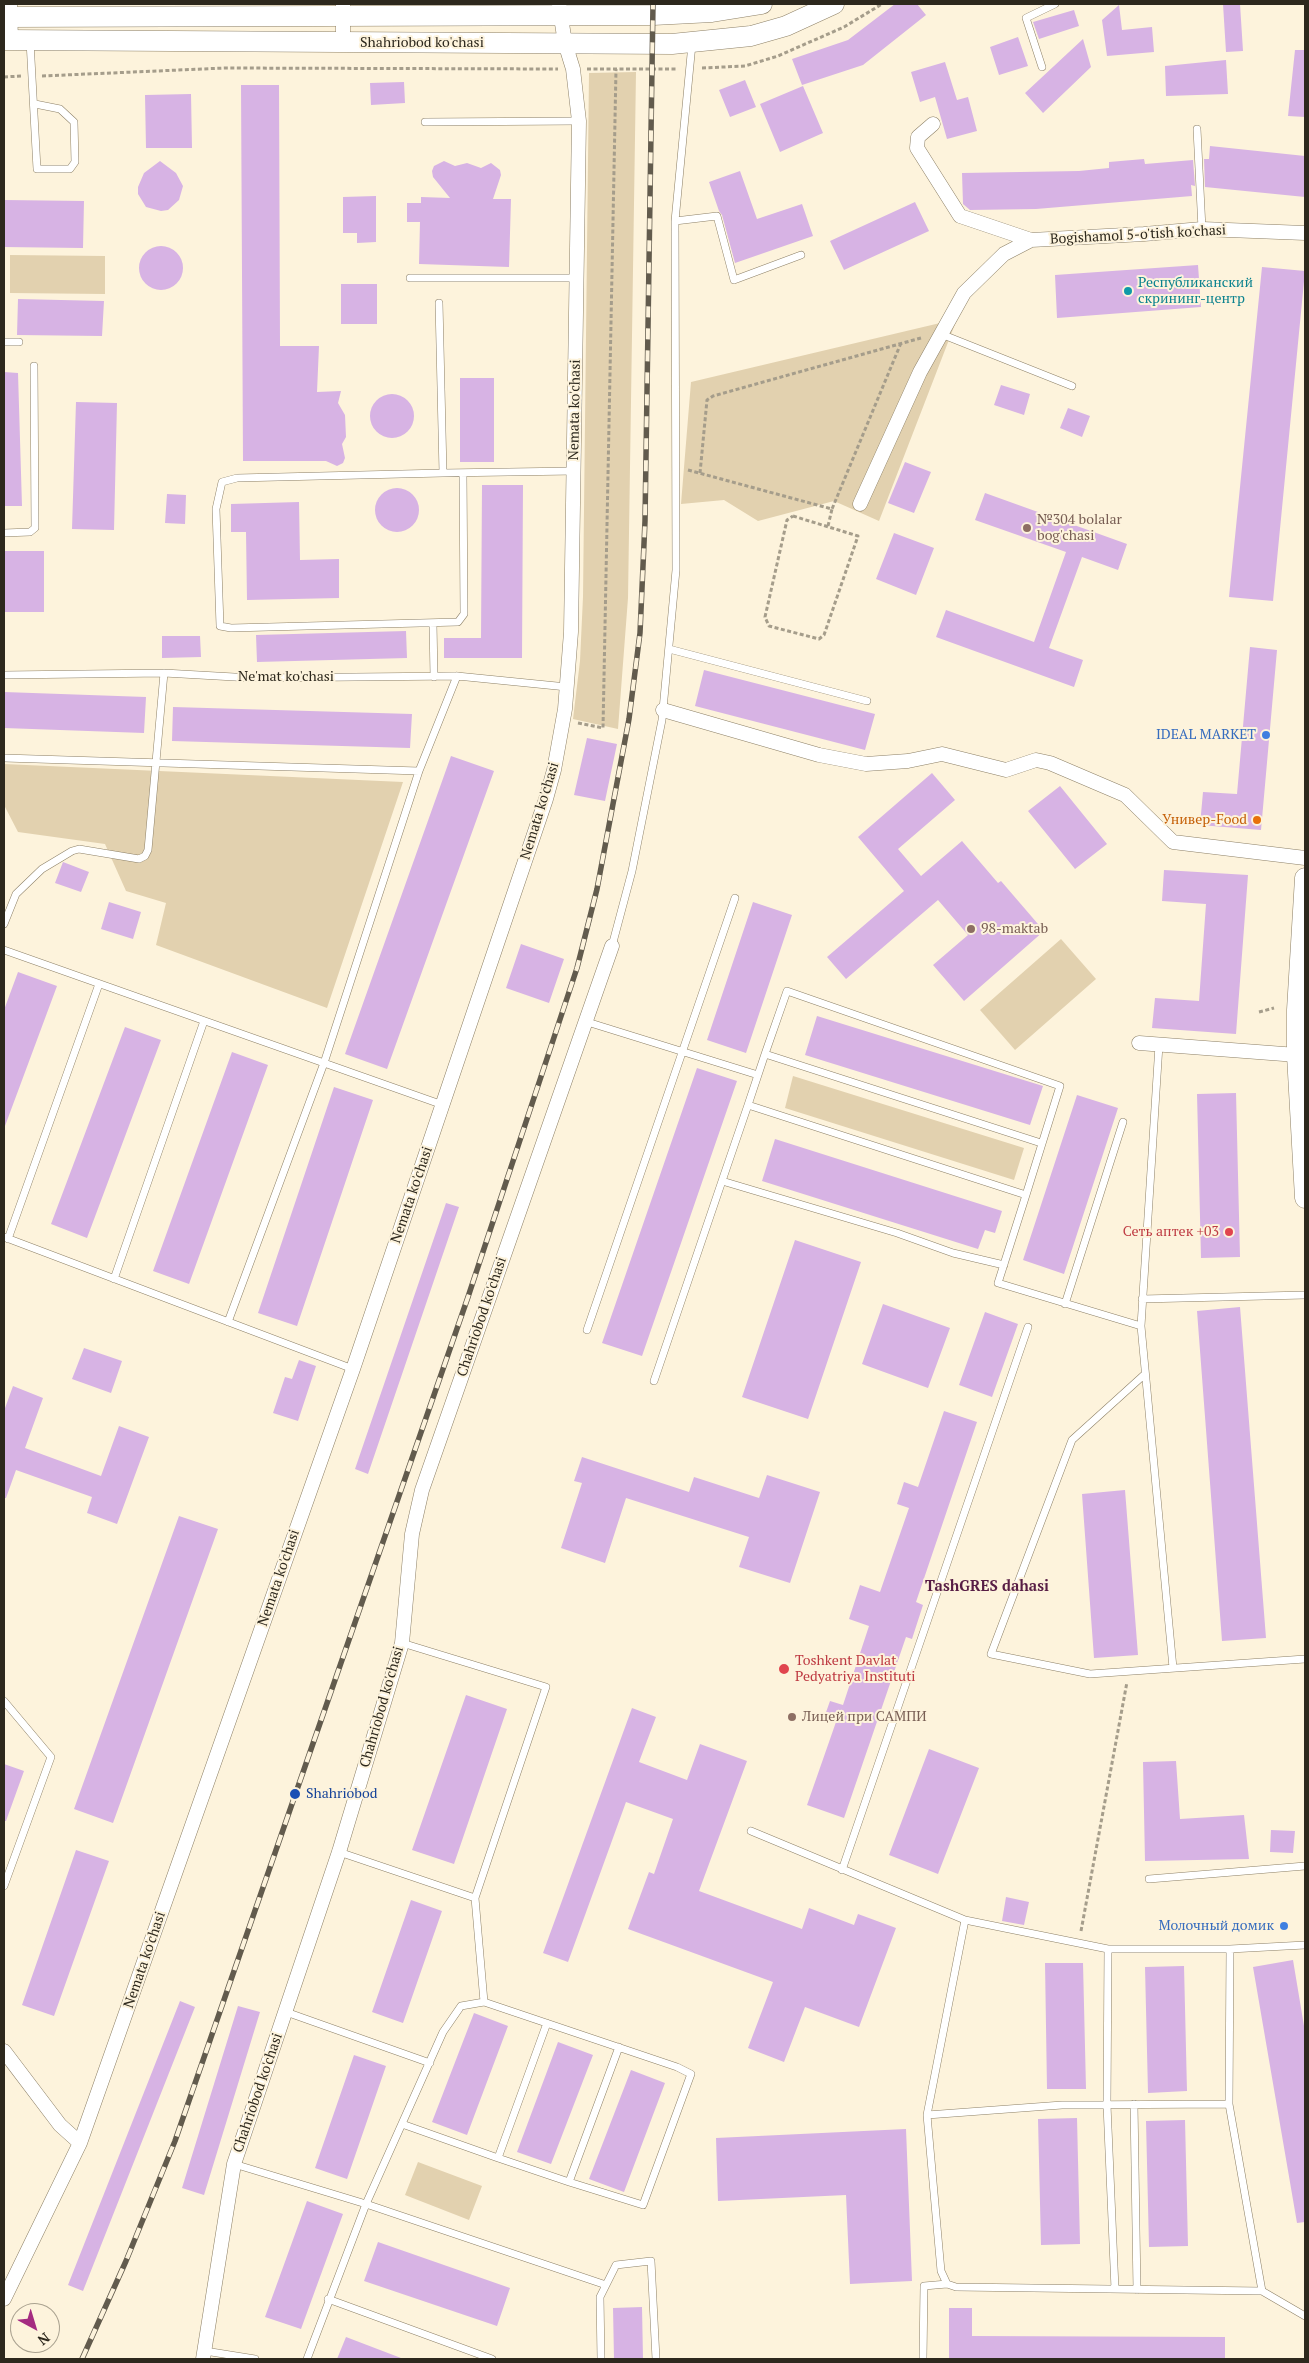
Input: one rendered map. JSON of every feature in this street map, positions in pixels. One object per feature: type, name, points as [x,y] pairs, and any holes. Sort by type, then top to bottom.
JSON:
[{"type":"main road","name":"Shahriobod ko'chasi","points":[[8,13],[129,14],[343,10],[560,10],[693,14],[762,4]]},
{"type":"main road","name":"Shahriobod ko'chasi","points":[[15,40],[566,44],[692,43],[751,36],[786,26],[834,4]]},
{"type":"main road","points":[[1305,878],[1303,969],[1297,1055],[1305,1198]]},
{"type":"street","points":[[343,10],[343,42]]},
{"type":"street","points":[[560,10],[566,44]]},
{"type":"street","points":[[8,13],[15,40]]},
{"type":"street","name":"Nemata ko'chasi","points":[[4,2299],[80,2143],[353,1369],[546,799],[563,719],[571,632],[579,121],[573,69],[566,44]]},
{"type":"street","points":[[932,124],[918,137],[917,148],[960,216],[1031,240]]},
{"type":"street","name":"Bogishamol 5-o'tish ko'chasi","points":[[1031,240],[1202,229],[1305,233]]},
{"type":"street","points":[[860,504],[920,372],[964,294],[1004,254],[1031,240]]},
{"type":"street","points":[[663,710],[819,755],[866,764],[908,761],[942,754],[1006,770],[1036,760],[1050,763],[1125,795],[1173,842],[1305,858]]},
{"type":"street","name":"Chahriobod ko'chasi","points":[[204,2355],[234,2164],[339,1852],[402,1644],[412,1534],[422,1490],[584,1021],[612,946]]},
{"type":"street","points":[[1139,1043],[1297,1055]]},
{"type":"street","points":[[4,2051],[60,2125],[80,2143]]},
{"type":"lane","points":[[1042,67],[1026,18],[1055,4]]},
{"type":"lane","points":[[15,40],[32,76],[35,104],[37,170],[70,169],[75,162],[74,122],[60,109],[35,104]]},
{"type":"lane","points":[[612,946],[632,871],[663,710],[676,570],[675,221],[692,43]]},
{"type":"lane","points":[[425,122],[579,121]]},
{"type":"lane","points":[[1196,129],[1202,229]]},
{"type":"lane","points":[[675,221],[717,216],[734,280],[801,254]]},
{"type":"lane","points":[[410,278],[576,278]]},
{"type":"lane","points":[[439,303],[443,473]]},
{"type":"lane","points":[[940,334],[1072,386]]},
{"type":"lane","points":[[4,342],[19,342]]},
{"type":"lane","points":[[4,532],[30,532],[35,528],[34,366]]},
{"type":"lane","points":[[463,473],[464,614],[458,622],[231,628],[220,626],[216,509],[222,482],[237,478],[443,473],[574,471]]},
{"type":"lane","points":[[432,623],[434,677]]},
{"type":"lane","points":[[669,649],[867,701]]},
{"type":"lane","points":[[4,924],[16,894],[42,869],[72,851],[79,849],[139,859],[145,856],[148,850],[164,673]]},
{"type":"lane","name":"Ne'mat ko'chasi","points":[[4,675],[164,673],[252,678],[457,676],[567,687]]},
{"type":"lane","points":[[228,1322],[324,1063],[418,771],[457,676]]},
{"type":"lane","points":[[4,758],[418,771]]},
{"type":"lane","points":[[587,1330],[735,898]]},
{"type":"lane","points":[[4,950],[443,1105]]},
{"type":"lane","points":[[99,984],[6,1238],[353,1369]]},
{"type":"lane","points":[[654,1381],[787,991],[1060,1086],[998,1283],[1141,1326]]},
{"type":"lane","points":[[114,1279],[204,1021]]},
{"type":"lane","points":[[584,1021],[758,1075]]},
{"type":"lane","points":[[1159,1045],[1141,1326],[1173,1668]]},
{"type":"lane","points":[[765,1054],[1041,1143]]},
{"type":"lane","points":[[748,1105],[1026,1195]]},
{"type":"lane","points":[[1065,1304],[1123,1122]]},
{"type":"lane","points":[[722,1181],[897,1233],[953,1253],[1004,1265]]},
{"type":"lane","points":[[1142,1299],[1305,1295]]},
{"type":"lane","points":[[842,1870],[1028,1326]]},
{"type":"lane","points":[[1146,1374],[1072,1440],[991,1654],[1090,1674],[1305,1659]]},
{"type":"lane","points":[[402,1644],[546,1687],[475,1898],[484,2002]]},
{"type":"lane","points":[[4,1701],[51,1757],[4,1886]]},
{"type":"lane","points":[[750,1830],[965,1920],[1108,1949],[1230,1949],[1305,1945]]},
{"type":"lane","points":[[339,1852],[475,1898]]},
{"type":"lane","points":[[1149,1880],[1305,1866]]},
{"type":"lane","points":[[947,2284],[941,2271],[927,2115],[965,1920]]},
{"type":"lane","points":[[1108,1949],[1107,2104],[1115,2289]]},
{"type":"lane","points":[[1230,1949],[1229,2104],[1262,2292]]},
{"type":"lane","points":[[306,2359],[366,2204],[443,2032],[461,2006],[484,2002],[677,2066],[691,2074],[643,2205],[568,2182],[402,2124]]},
{"type":"lane","points":[[286,2012],[430,2063]]},
{"type":"lane","points":[[498,2158],[547,2023]]},
{"type":"lane","points":[[568,2182],[619,2047]]},
{"type":"lane","points":[[1134,2104],[1136,2290]]},
{"type":"lane","points":[[927,2115],[1062,2105],[1229,2104]]},
{"type":"lane","points":[[234,2164],[366,2204],[606,2285]]},
{"type":"lane","points":[[601,2359],[600,2297],[616,2265],[650,2260],[656,2359]]},
{"type":"lane","points":[[923,2359],[924,2286],[947,2284],[956,2287],[1262,2292],[1305,2316]]},
{"type":"lane","points":[[328,2299],[492,2359]]},
{"type":"lane","points":[[204,2355],[255,2359]]},
{"type":"path","points":[[4,77],[225,68],[690,69]]},
{"type":"path","points":[[563,719],[603,728],[616,69]]},
{"type":"path","points":[[700,474],[707,400],[901,343],[940,334]]},
{"type":"path","points":[[828,526],[832,509],[901,343]]},
{"type":"path","points":[[675,467],[832,509]]},
{"type":"path","points":[[793,516],[828,526],[856,534],[858,540],[824,635],[814,640],[769,626],[765,618],[786,520],[793,516]]},
{"type":"path","points":[[1260,1012],[1274,1008]]},
{"type":"path","points":[[1079,1943],[1129,1671]]},
{"type":"shaded area","points":[[636,72],[628,598],[618,729],[573,719],[580,661],[583,597],[589,73]]},
{"type":"shaded area","points":[[10,255],[105,256],[105,294],[10,293]]},
{"type":"shaded area","points":[[957,319],[879,521],[834,501],[758,521],[724,500],[681,504],[691,382]]},
{"type":"shaded area","points":[[4,764],[403,782],[327,1008],[156,945],[166,903],[126,891],[105,844],[18,832],[4,805]]},
{"type":"shaded area","points":[[1061,939],[1096,979],[1015,1050],[980,1010]]},
{"type":"shaded area","points":[[793,1076],[1024,1148],[1014,1180],[785,1108]]},
{"type":"shaded area","points":[[418,2162],[482,2186],[469,2220],[405,2195]]},
{"type":"building","points":[[895,4],[917,4],[926,15],[863,65],[802,85],[792,59],[848,40]]},
{"type":"building","points":[[1223,4],[1240,4],[1243,51],[1226,52]]},
{"type":"building","points":[[1119,5],[1122,30],[1152,27],[1154,52],[1107,56],[1102,20]]},
{"type":"building","points":[[1074,10],[1079,26],[1039,39],[1033,22]]},
{"type":"building","points":[[1018,37],[1028,66],[999,75],[990,47]]},
{"type":"building","points":[[1083,39],[1091,67],[1043,113],[1025,93]]},
{"type":"building","points":[[1295,50],[1305,50],[1305,117],[1288,116]]},
{"type":"building","points":[[1226,60],[1228,94],[1166,96],[1165,66]]},
{"type":"building","points":[[945,62],[957,100],[968,97],[977,131],[947,139],[935,97],[920,102],[911,72]]},
{"type":"building","points":[[745,80],[756,107],[730,117],[719,90]]},
{"type":"building","points":[[404,82],[405,103],[371,105],[370,83]]},
{"type":"building","points":[[241,85],[279,85],[280,346],[319,346],[317,392],[341,391],[338,403],[345,415],[346,437],[342,444],[345,458],[343,463],[337,466],[326,461],[243,461]]},
{"type":"building","points":[[803,86],[823,133],[780,152],[760,104]]},
{"type":"building","points":[[191,94],[192,148],[146,148],[145,95]]},
{"type":"building","points":[[1210,146],[1305,156],[1305,197],[1205,187],[1204,159],[1209,159]]},
{"type":"building","points":[[1144,159],[1145,164],[1193,160],[1195,186],[1191,185],[1192,196],[1036,209],[970,210],[963,204],[962,173],[1079,171],[1109,168],[1109,162]]},
{"type":"building","points":[[160,161],[176,173],[183,186],[179,200],[168,210],[161,211],[146,207],[138,194],[138,187],[144,173]]},
{"type":"building","points":[[444,161],[455,166],[467,163],[481,168],[491,163],[500,170],[501,175],[493,199],[511,199],[509,267],[419,264],[420,222],[407,222],[407,203],[421,203],[421,197],[450,198],[433,177],[432,171],[434,166]]},
{"type":"building","points":[[740,171],[757,219],[802,204],[813,236],[735,263],[722,215],[709,182]]},
{"type":"building","points":[[376,196],[376,242],[357,243],[357,233],[343,233],[343,197]]},
{"type":"building","points":[[4,200],[84,201],[83,248],[4,247]]},
{"type":"building","points":[[915,202],[929,231],[844,270],[830,241]]},
{"type":"building","points":[[165,246],[177,252],[182,259],[182,277],[177,284],[170,289],[157,290],[149,287],[142,280],[139,264],[142,256],[149,249]]},
{"type":"building","name":"Республиканский скрининг-центр","points":[[1198,265],[1201,307],[1057,318],[1055,275]]},
{"type":"building","points":[[1262,267],[1305,271],[1273,601],[1229,597]]},
{"type":"building","points":[[341,284],[377,284],[377,324],[341,324]]},
{"type":"building","points":[[18,299],[104,301],[102,336],[17,335]]},
{"type":"building","points":[[4,372],[18,373],[22,506],[4,506]]},
{"type":"building","points":[[460,378],[494,378],[494,462],[460,462]]},
{"type":"building","points":[[1001,385],[1030,394],[1024,415],[994,405]]},
{"type":"building","points":[[396,394],[408,400],[413,407],[413,425],[408,432],[401,437],[388,438],[380,435],[373,428],[370,412],[373,404],[380,397]]},
{"type":"building","points":[[76,402],[117,403],[114,530],[72,529]]},
{"type":"building","points":[[1068,408],[1090,416],[1082,437],[1060,428]]},
{"type":"building","points":[[905,462],[931,472],[914,513],[888,503]]},
{"type":"building","points":[[482,485],[523,485],[522,658],[444,658],[444,638],[481,638]]},
{"type":"building","points":[[401,488],[413,494],[418,501],[418,519],[413,526],[406,531],[393,532],[385,529],[378,522],[375,506],[378,498],[385,491]]},
{"type":"building","points":[[985,493],[1127,544],[1118,570],[1082,557],[1049,648],[1083,660],[1074,687],[936,637],[946,610],[1034,642],[1066,552],[975,520]]},
{"type":"building","points":[[167,494],[186,495],[185,524],[165,523]]},
{"type":"building","points":[[299,502],[300,560],[339,559],[339,598],[247,600],[246,532],[231,532],[231,504]]},
{"type":"building","points":[[894,533],[934,548],[916,595],[876,579]]},
{"type":"building","points":[[4,551],[44,551],[44,612],[4,612]]},
{"type":"building","points":[[406,631],[407,658],[257,662],[256,635]]},
{"type":"building","points":[[162,636],[200,636],[201,657],[162,658]]},
{"type":"building","points":[[1250,647],[1277,650],[1261,830],[1200,825],[1203,792],[1237,794]]},
{"type":"building","points":[[704,670],[875,714],[865,750],[695,706]]},
{"type":"building","points":[[4,692],[146,697],[144,733],[4,728]]},
{"type":"building","points":[[173,707],[412,714],[410,748],[172,741]]},
{"type":"building","points":[[587,738],[617,744],[605,801],[574,795]]},
{"type":"building","points":[[451,756],[494,771],[387,1069],[345,1054]]},
{"type":"building","points":[[932,773],[955,800],[898,849],[921,876],[962,841],[998,883],[1001,881],[1044,931],[964,1001],[933,965],[968,935],[938,900],[846,979],[827,957],[904,891],[858,837]]},
{"type":"building","points":[[1060,786],[1107,844],[1075,869],[1028,811]]},
{"type":"building","points":[[63,862],[89,872],[81,892],[55,883]]},
{"type":"building","points":[[1164,870],[1248,875],[1236,1034],[1152,1028],[1155,998],[1199,1001],[1206,904],[1162,901]]},
{"type":"building","points":[[109,902],[141,912],[133,939],[101,929]]},
{"type":"building","points":[[753,902],[792,915],[746,1053],[707,1040]]},
{"type":"building","points":[[521,944],[564,959],[549,1003],[506,988]]},
{"type":"building","points":[[18,972],[57,986],[5,1126],[4,1010]]},
{"type":"building","points":[[817,1016],[1043,1086],[1030,1125],[805,1055]]},
{"type":"building","points":[[125,1027],[161,1040],[87,1238],[51,1224]]},
{"type":"building","points":[[232,1052],[268,1065],[189,1284],[153,1271]]},
{"type":"building","points":[[697,1068],[737,1081],[642,1356],[602,1343]]},
{"type":"building","points":[[334,1087],[373,1100],[297,1326],[258,1313]]},
{"type":"building","points":[[1236,1093],[1240,1257],[1201,1258],[1197,1094]]},
{"type":"building","points":[[1077,1095],[1118,1108],[1064,1274],[1023,1260]]},
{"type":"building","points":[[775,1139],[1002,1211],[995,1233],[985,1230],[978,1249],[762,1181]]},
{"type":"building","points":[[446,1203],[459,1207],[368,1474],[355,1469]]},
{"type":"building","points":[[795,1240],[861,1262],[808,1419],[742,1397]]},
{"type":"building","points":[[883,1304],[950,1328],[928,1388],[862,1364]]},
{"type":"building","points":[[1240,1307],[1266,1638],[1222,1641],[1197,1311]]},
{"type":"building","points":[[985,1312],[1018,1324],[992,1397],[959,1385]]},
{"type":"building","points":[[84,1348],[122,1361],[111,1393],[72,1379]]},
{"type":"building","points":[[299,1360],[316,1366],[298,1421],[273,1413],[285,1377],[292,1379]]},
{"type":"building","points":[[13,1386],[43,1398],[25,1448],[101,1476],[119,1426],[149,1437],[117,1524],[87,1513],[92,1497],[16,1470],[6,1498],[4,1498],[4,1411]]},
{"type":"building","points":[[944,1411],[977,1422],[916,1602],[923,1605],[912,1639],[906,1637],[844,1818],[807,1805],[836,1722],[824,1718],[830,1701],[843,1705],[869,1626],[849,1619],[860,1585],[880,1592],[909,1508],[897,1504],[904,1482],[918,1487]]},
{"type":"building","points":[[582,1457],[689,1492],[694,1477],[759,1498],[767,1475],[820,1492],[790,1583],[739,1567],[749,1537],[626,1498],[605,1563],[561,1548],[582,1483],[574,1481]]},
{"type":"building","points":[[1125,1490],[1138,1655],[1094,1658],[1082,1494]]},
{"type":"building","points":[[179,1516],[218,1529],[113,1823],[74,1809]]},
{"type":"building","points":[[466,1695],[507,1709],[454,1864],[412,1850]]},
{"type":"building","points":[[632,1708],[656,1717],[639,1762],[687,1780],[700,1744],[747,1761],[699,1891],[802,1929],[809,1908],[854,1925],[858,1914],[896,1928],[859,2027],[805,2007],[784,2062],[748,2048],[773,1982],[628,1929],[649,1872],[654,1874],[673,1819],[626,1802],[568,1962],[543,1953]]},
{"type":"building","points":[[929,1749],[979,1768],[938,1874],[889,1855]]},
{"type":"building","points":[[1176,1761],[1180,1819],[1244,1815],[1249,1859],[1145,1861],[1143,1762]]},
{"type":"building","points":[[4,1764],[24,1771],[6,1821],[4,1821]]},
{"type":"building","points":[[1271,1830],[1295,1831],[1293,1853],[1270,1852]]},
{"type":"building","points":[[76,1850],[109,1861],[54,2016],[22,2005]]},
{"type":"building","points":[[1006,1897],[1029,1902],[1024,1925],[1002,1921]]},
{"type":"building","points":[[411,1900],[442,1911],[403,2023],[372,2012]]},
{"type":"building","points":[[1293,1960],[1305,2032],[1305,2222],[1297,2223],[1253,1967]]},
{"type":"building","points":[[1045,1963],[1083,1963],[1086,2089],[1047,2089]]},
{"type":"building","points":[[1184,1966],[1187,2091],[1148,2093],[1145,1967]]},
{"type":"building","points":[[180,2001],[195,2007],[83,2291],[68,2285]]},
{"type":"building","points":[[238,2006],[260,2012],[204,2195],[182,2188]]},
{"type":"building","points":[[474,2013],[508,2026],[467,2135],[432,2122]]},
{"type":"building","points":[[558,2042],[593,2055],[551,2164],[517,2152]]},
{"type":"building","points":[[354,2055],[386,2066],[347,2179],[315,2168]]},
{"type":"building","points":[[631,2070],[665,2083],[624,2192],[589,2179]]},
{"type":"building","points":[[1077,2118],[1080,2244],[1041,2245],[1038,2119]]},
{"type":"building","points":[[1185,2120],[1188,2246],[1149,2247],[1146,2121]]},
{"type":"building","points":[[906,2129],[912,2281],[850,2284],[846,2195],[718,2201],[716,2138]]},
{"type":"building","points":[[307,2201],[343,2214],[301,2329],[265,2317]]},
{"type":"building","points":[[378,2242],[510,2288],[497,2326],[364,2281]]},
{"type":"building","points":[[642,2307],[643,2359],[614,2359],[613,2308]]},
{"type":"building","points":[[949,2308],[972,2308],[972,2336],[1225,2337],[1225,2359],[949,2359]]},
{"type":"building","points":[[346,2337],[401,2358],[337,2359]]},
{"type":"railway","points":[[82,2359],[126,2261],[175,2141],[468,1297],[577,968],[597,889],[629,719],[640,633],[645,521],[653,4]]},
{"type":"place","name":"Республиканский скрининг-центр","points":[[1128,291]]},
{"type":"place","name":"№304 bolalar bog'chasi","points":[[1027,528]]},
{"type":"place","name":"IDEAL MARKET","points":[[1266,735]]},
{"type":"place","name":"Универ-Food","points":[[1257,820]]},
{"type":"place","name":"98-maktab","points":[[971,929]]},
{"type":"place","name":"Сеть аптек +03","points":[[1229,1232]]},
{"type":"place","name":"Toshkent Davlat Pedyatriya Instituti","points":[[784,1669]]},
{"type":"place","name":"Лицей при САМПИ","points":[[792,1717]]},
{"type":"place","name":"Shahriobod","points":[[295,1794]]},
{"type":"place","name":"Молочный домик","points":[[1284,1926]]},
{"type":"district","name":"TashGRES dahasi","points":[[987,1587]]}]
